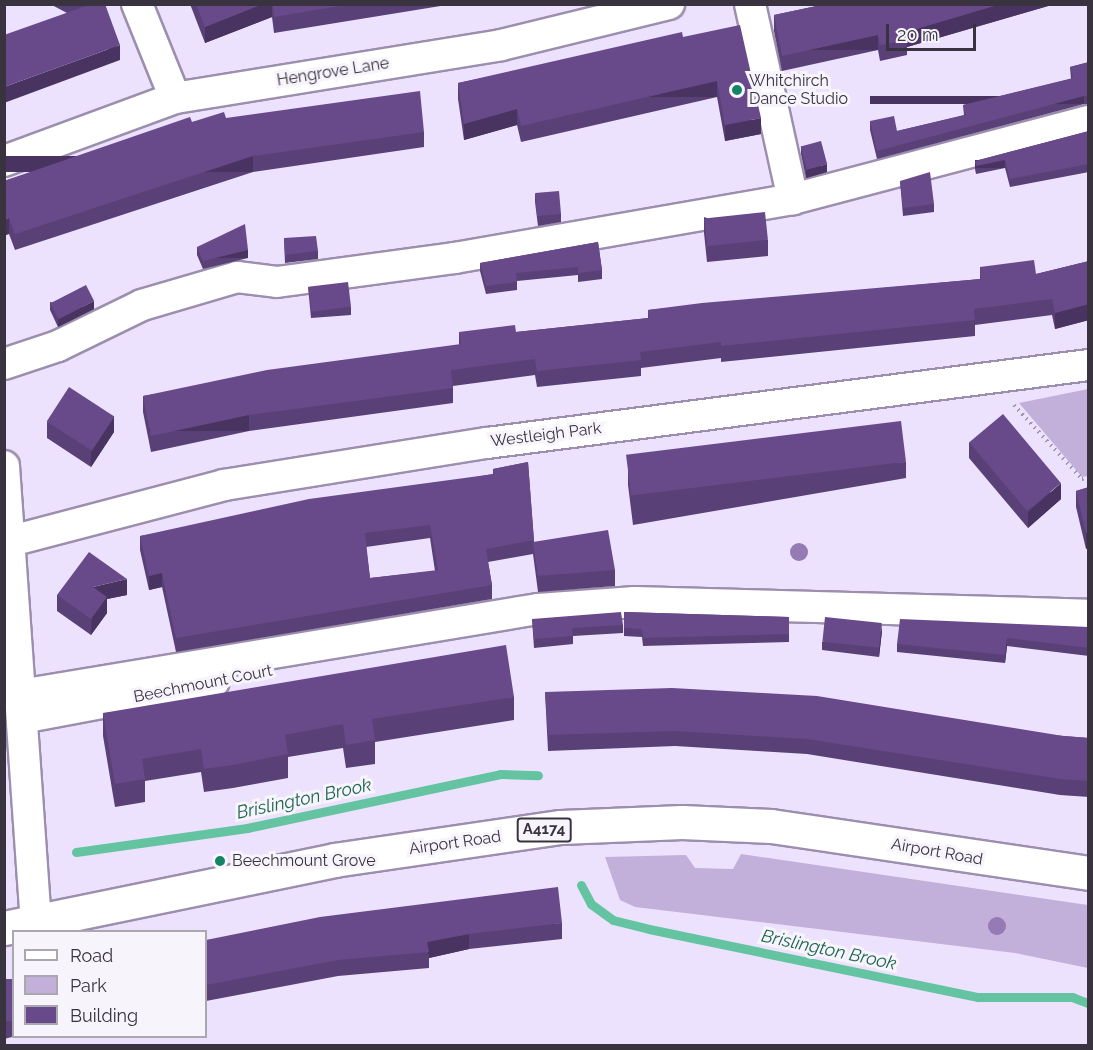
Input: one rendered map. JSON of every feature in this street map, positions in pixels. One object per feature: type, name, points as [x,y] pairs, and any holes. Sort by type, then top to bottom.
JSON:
[{"type":"highway","name":"Airport Road","points":[[4,928],[334,860],[561,827],[682,822],[771,826],[1089,873]]},
{"type":"street","points":[[138,4],[175,98]]},
{"type":"street","name":"Hengrove Lane","points":[[4,161],[175,98],[501,45],[669,4]]},
{"type":"street","points":[[750,4],[793,199]]},
{"type":"street","points":[[4,364],[58,346],[142,305],[237,277],[277,282],[455,258],[793,199],[1089,121]]},
{"type":"street","name":"Westleigh Park","points":[[11,541],[235,483],[487,443],[1089,365]]},
{"type":"street","points":[[4,466],[11,541],[10,616],[21,706],[36,920]]},
{"type":"street","points":[[21,706],[538,609],[624,603],[1089,615]]},
{"type":"street","name":"Beechmount Court","points":[[21,706],[384,651]]},
{"type":"path","points":[[989,379],[1082,479],[1089,478]]},
{"type":"green space","points":[[1088,389],[1088,476],[1082,477],[1019,403]]},
{"type":"green space","points":[[741,854],[1088,905],[1088,968],[1015,953],[635,907],[620,900],[605,857],[686,855],[695,868],[733,869]]},
{"type":"building","points":[[82,4],[105,4],[120,45],[4,87],[4,35],[86,6]]},
{"type":"building","points":[[196,4],[263,4],[205,27]]},
{"type":"building","points":[[273,4],[352,4],[274,17]]},
{"type":"building","points":[[826,4],[1001,4],[906,32],[907,40],[880,45],[878,35],[782,56],[774,15]]},
{"type":"building","points":[[740,25],[761,118],[725,125],[717,81],[521,126],[517,109],[464,124],[458,83],[682,32],[683,37]]},
{"type":"building","points":[[1089,62],[1089,96],[877,151],[870,121],[894,116],[897,131],[966,115],[963,105],[1073,78],[1070,67]]},
{"type":"building","points":[[420,91],[424,132],[253,156],[15,234],[9,218],[4,220],[4,181],[190,117],[192,122],[224,112],[226,118]]},
{"type":"building","points":[[1089,131],[1089,164],[1010,179],[1005,160],[976,166],[975,161]]},
{"type":"building","points":[[821,141],[827,164],[807,170],[801,146]]},
{"type":"building","points":[[930,172],[934,204],[903,208],[900,181]]},
{"type":"building","points":[[559,191],[561,214],[537,216],[535,193]]},
{"type":"building","points":[[765,212],[768,240],[707,246],[704,218]]},
{"type":"building","points":[[245,224],[248,250],[203,261],[197,247]]},
{"type":"building","points":[[316,236],[318,251],[285,255],[284,238]]},
{"type":"building","points":[[598,242],[602,270],[578,273],[578,267],[516,273],[517,282],[486,286],[480,263]]},
{"type":"building","points":[[1034,260],[1036,274],[1089,261],[1089,304],[1055,313],[1052,299],[974,309],[975,320],[721,346],[721,342],[640,352],[641,360],[537,371],[535,359],[451,370],[453,388],[249,415],[151,436],[143,396],[267,370],[461,344],[459,332],[515,325],[516,332],[649,318],[648,310],[702,303],[981,279],[980,267]]},
{"type":"building","points":[[348,282],[351,307],[311,312],[308,287]]},
{"type":"building","points":[[86,285],[94,301],[59,319],[50,303]]},
{"type":"building","points":[[69,387],[114,416],[92,451],[47,421]]},
{"type":"building","points":[[1003,414],[1061,483],[1027,511],[969,442]]},
{"type":"building","points":[[901,421],[906,462],[631,495],[626,455]]},
{"type":"building","points":[[528,462],[534,540],[486,549],[492,585],[176,638],[162,573],[149,576],[140,536],[309,499],[494,474],[493,469]],"holes":[[[430,525],[438,570],[370,578],[365,533]]]},
{"type":"building","points":[[1089,487],[1089,532],[1086,533],[1076,491]]},
{"type":"building","points":[[608,530],[615,570],[538,576],[533,542]]},
{"type":"building","points":[[89,552],[127,579],[93,587],[107,597],[91,619],[57,595]]},
{"type":"building","points":[[621,612],[623,625],[572,628],[573,636],[534,639],[532,619]]},
{"type":"building","points":[[624,612],[789,617],[789,634],[643,638],[642,629],[624,628]]},
{"type":"building","points":[[825,617],[882,623],[879,648],[822,642]]},
{"type":"building","points":[[900,619],[1089,627],[1089,648],[1007,638],[1005,655],[897,644]]},
{"type":"building","points":[[506,645],[514,697],[372,719],[375,740],[346,745],[343,724],[285,735],[288,754],[233,765],[204,769],[201,749],[142,759],[145,779],[115,784],[103,713]]},
{"type":"building","points":[[672,688],[817,696],[1063,736],[1089,738],[1089,781],[1060,779],[807,739],[675,731],[548,735],[545,692]]},
{"type":"building","points":[[558,887],[562,923],[469,934],[427,942],[429,952],[338,960],[207,985],[207,940],[320,917]]},
{"type":"building","points":[[4,979],[12,979],[12,1021],[4,1021]]},
{"type":"waterway","name":"Brislington Brook","points":[[76,852],[247,828],[500,774],[538,775]]},
{"type":"waterway","name":"Brislington Brook","points":[[581,885],[591,904],[613,920],[649,929],[978,997],[1072,997],[1088,1003]]},
{"type":"place","name":"Whitchirch Dance Studio","points":[[737,90]]},
{"type":"place","name":"Beechmount Grove","points":[[220,861]]}]
